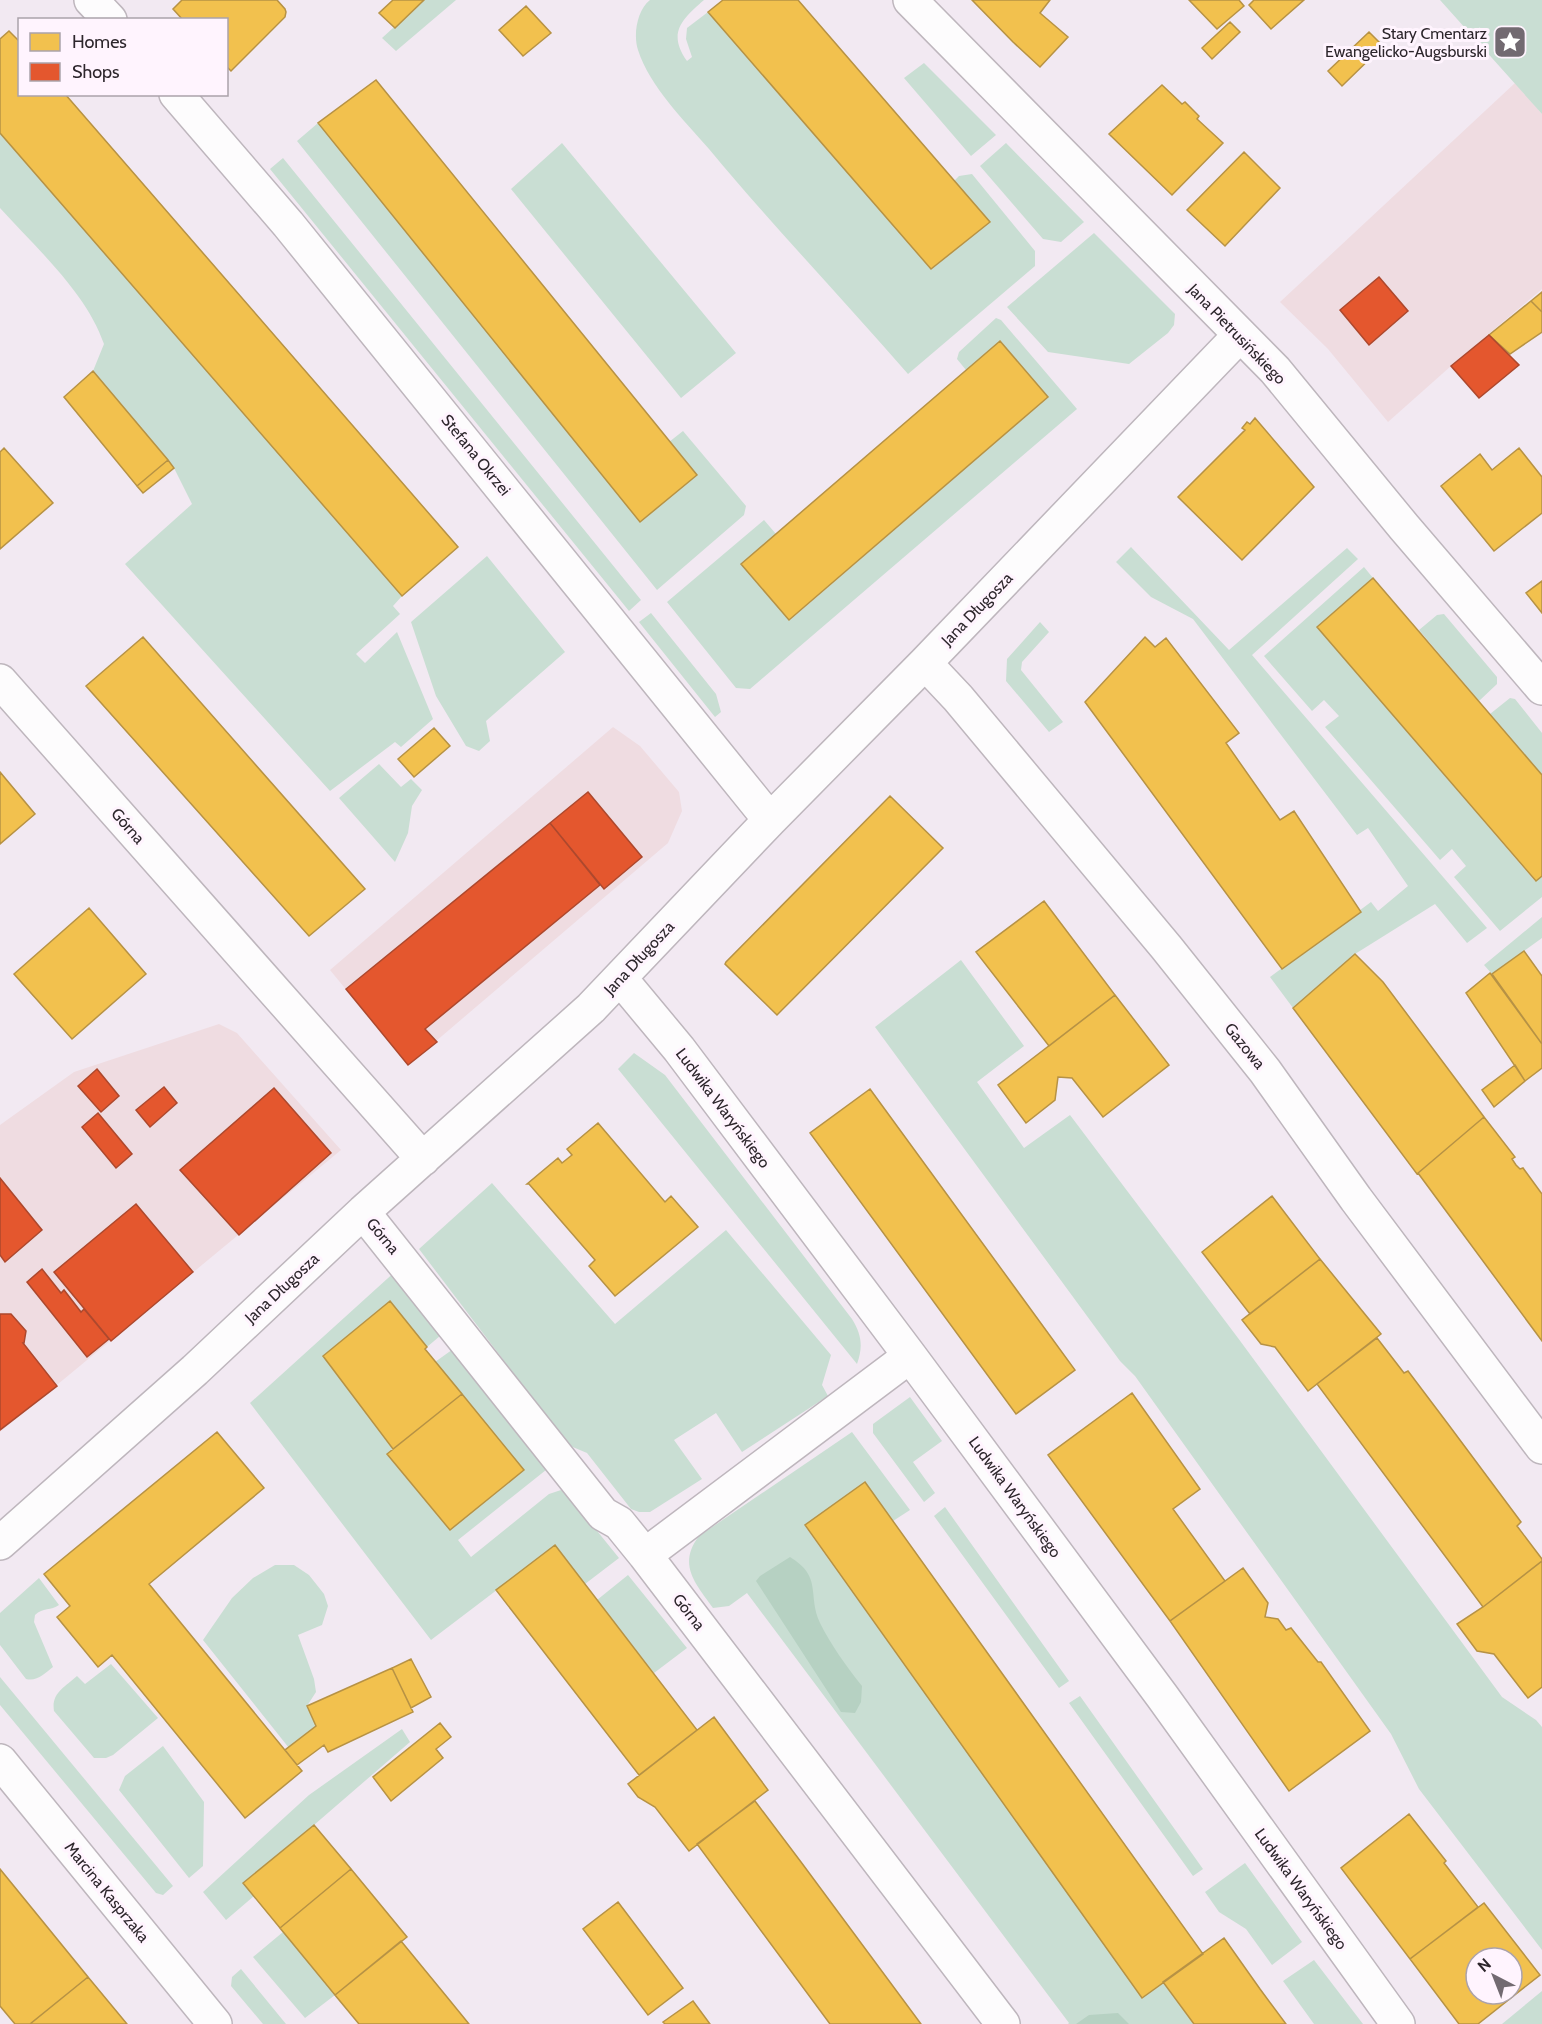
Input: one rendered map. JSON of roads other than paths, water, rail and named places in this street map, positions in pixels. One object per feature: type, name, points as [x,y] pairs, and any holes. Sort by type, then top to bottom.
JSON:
[{"type":"street","points":[[91,0],[108,18]]},
{"type":"street","name":"Jana Pietrusińskiego","points":[[910,0],[1275,370],[1404,527],[1542,688]]},
{"type":"street","name":"Stefana Okrzei","points":[[179,96],[303,242],[770,820]]},
{"type":"street","name":"Jana Długosza","points":[[0,1542],[195,1370],[363,1212],[591,1008],[1240,335]]},
{"type":"street","name":"Gazowa","points":[[926,663],[958,698],[1158,938],[1265,1071],[1356,1199],[1542,1447]]},
{"type":"street","name":"Górna","points":[[0,681],[423,1159]]},
{"type":"street","name":"Ludwika Waryńskiego","points":[[620,978],[679,1048],[910,1356],[1162,1696],[1398,2024]]},
{"type":"street","name":"Górna","points":[[363,1212],[398,1253],[603,1514],[619,1523],[645,1555],[1003,2024]]},
{"type":"street","points":[[645,1555],[910,1356]]},
{"type":"street","name":"Marcina Kasprzaka","points":[[0,1761],[215,2024]]},
{"type":"place","name":"Stary Cmentarz Ewangelicko-Augsburski","points":[[1510,42]]}]
